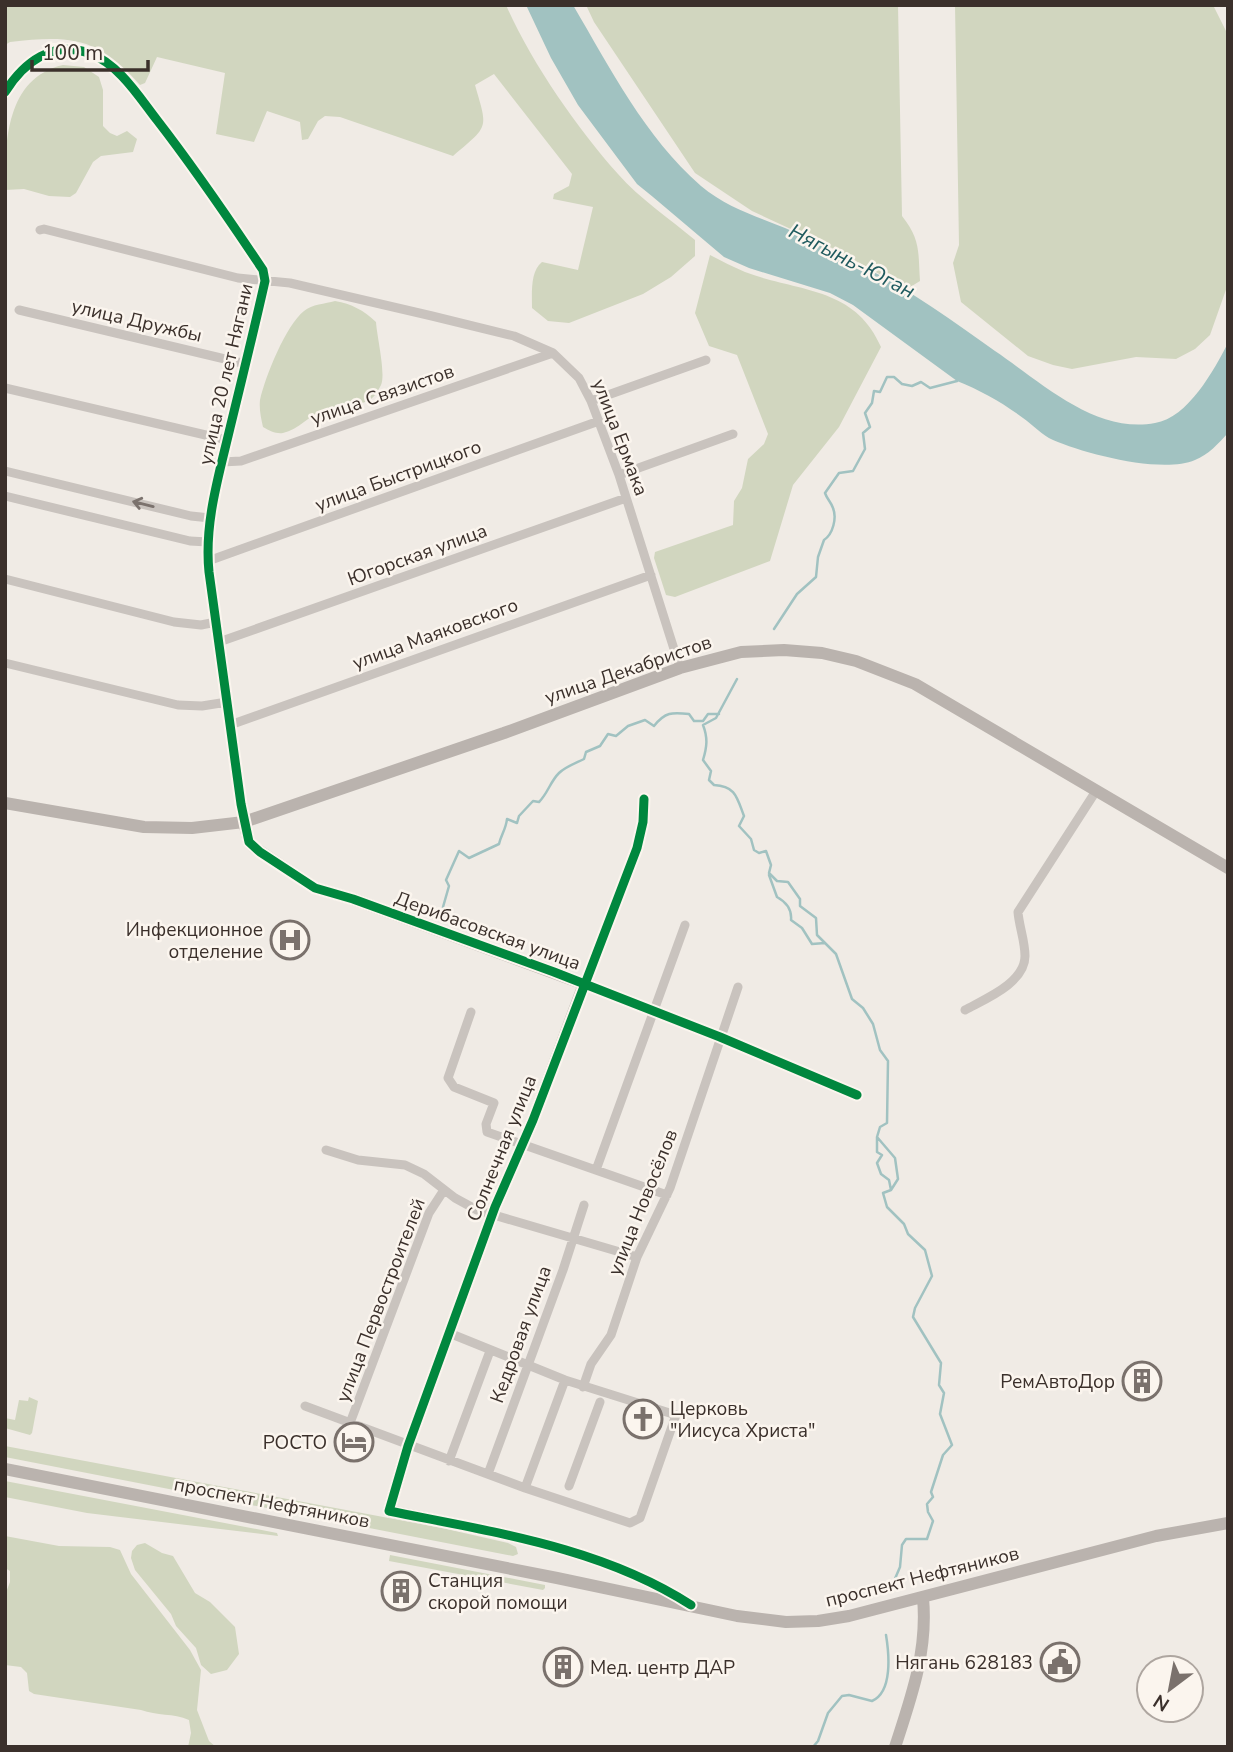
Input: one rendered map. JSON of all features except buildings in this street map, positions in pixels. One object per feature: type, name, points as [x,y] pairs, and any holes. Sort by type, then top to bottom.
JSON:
[{"type":"main road","name":"улица Декабристов","points":[[5,803],[144,827],[192,828],[244,822],[504,733],[680,668],[722,656],[766,649],[822,653],[856,661],[934,694],[1228,868]]},
{"type":"main road","name":"Дерибасовская улица","points":[[244,822],[249,842],[254,848],[315,888],[353,899],[584,984]]},
{"type":"main road","name":"Солнечная улица","points":[[584,984],[533,1120],[492,1216],[408,1446],[389,1511],[561,1548],[620,1568]]},
{"type":"main road","name":"проспект Нефтяников","points":[[5,1469],[757,1619],[805,1622],[849,1616],[1156,1536],[1228,1523]]},
{"type":"main road","points":[[618,1590],[625,1580],[625,1574],[620,1568]]},
{"type":"main road","points":[[620,1568],[665,1589],[691,1605]]},
{"type":"main road","points":[[895,1747],[912,1696],[922,1653],[925,1629],[923,1598]]},
{"type":"street","name":"улица 20 лет Нягани","points":[[5,92],[33,60],[48,51],[69,49],[90,54],[103,61],[130,85],[206,185],[263,270],[265,281],[222,462],[210,518],[208,542],[208,561],[244,822]]},
{"type":"street","name":"улица Ермака","points":[[40,230],[238,278],[290,284],[444,318],[514,336],[553,353],[579,378],[592,401],[619,475],[680,668]]},
{"type":"street","name":"улица Дружбы","points":[[19,310],[246,364]]},
{"type":"street","name":"улица Связистов","points":[[222,462],[237,463],[253,458],[553,353]]},
{"type":"street","points":[[592,401],[706,360]]},
{"type":"street","points":[[5,388],[228,440]]},
{"type":"street","name":"улица Быстрицкого","points":[[208,561],[600,421]]},
{"type":"street","points":[[619,475],[733,434]]},
{"type":"street","points":[[5,471],[191,516],[210,518]]},
{"type":"street","points":[[5,496],[190,541],[208,542]]},
{"type":"street","name":"Югорская улица","points":[[219,642],[626,498]]},
{"type":"street","name":"улица Маяковского","points":[[230,725],[651,575]]},
{"type":"street","points":[[5,579],[174,622],[201,625],[216,622]]},
{"type":"street","points":[[5,663],[178,705],[202,706],[227,702]]},
{"type":"street","points":[[965,1010],[1012,981],[1021,971],[1025,957],[1018,912],[1096,791]]},
{"type":"street","name":"Солнечная улица","points":[[584,984],[640,837],[645,799]]},
{"type":"street","points":[[596,1170],[685,925]]},
{"type":"street","name":"Дерибасовская улица","points":[[584,984],[720,1037],[857,1095]]},
{"type":"street","name":"улица Новосёлов","points":[[583,1387],[592,1364],[611,1335],[637,1257],[667,1195],[738,987]]},
{"type":"street","points":[[471,1012],[449,1081],[454,1087],[494,1103],[486,1124],[487,1132],[667,1195]]},
{"type":"street","points":[[326,1150],[358,1160],[404,1165],[424,1174],[464,1204],[492,1216],[637,1257]]},
{"type":"street","name":"улица Первостроителей","points":[[350,1423],[429,1213],[444,1190]]},
{"type":"street","name":"Кедровая улица","points":[[488,1474],[584,1205]]},
{"type":"street","points":[[305,1406],[449,1461],[631,1524],[640,1518],[676,1415],[624,1397],[583,1387],[449,1333]]},
{"type":"street","points":[[449,1461],[490,1351]]},
{"type":"street","points":[[525,1488],[565,1380]]},
{"type":"street","points":[[569,1486],[600,1402]]},
{"type":"green space","points":[[5,5],[506,5],[528,49],[556,94],[602,156],[645,200],[695,240],[695,256],[671,277],[643,294],[569,323],[548,321],[532,308],[535,271],[542,262],[578,270],[593,207],[553,199],[554,194],[569,186],[572,174],[494,74],[475,85],[483,119],[479,132],[453,156],[340,117],[325,116],[318,121],[308,139],[302,140],[300,122],[267,111],[254,142],[216,134],[225,73],[157,57],[145,83],[140,85],[111,57],[82,43],[50,39],[10,42],[5,45]]},
{"type":"green space","points":[[586,5],[898,5],[902,216],[916,239],[920,281],[907,289],[832,248],[752,211],[695,173],[594,22]]},
{"type":"green space","points":[[955,5],[1214,7],[1228,35],[1228,284],[1210,335],[1195,349],[1176,359],[1136,357],[1072,369],[1028,356],[961,302],[953,263],[959,245]]},
{"type":"green space","points":[[63,65],[84,67],[99,77],[103,90],[103,126],[117,136],[127,131],[137,139],[133,152],[101,156],[93,162],[76,193],[70,197],[49,196],[24,189],[5,190],[8,133],[20,98],[30,83],[44,72]]},
{"type":"green space","points":[[710,255],[745,272],[823,294],[840,302],[856,312],[870,327],[881,347],[839,427],[793,485],[770,561],[675,597],[666,595],[654,558],[655,552],[733,525],[734,501],[742,488],[748,459],[764,444],[768,434],[737,355],[709,346],[695,313]]},
{"type":"green space","points":[[335,301],[357,308],[376,322],[381,355],[380,387],[368,401],[325,409],[289,431],[278,433],[263,427],[260,400],[266,378],[283,339],[304,311]]},
{"type":"green space","points":[[29,1397],[38,1401],[32,1433],[30,1435],[5,1428],[5,1418],[15,1420],[19,1400],[28,1401]]},
{"type":"green space","points":[[5,1446],[442,1528],[508,1543],[516,1547],[518,1554],[513,1556],[5,1457]]},
{"type":"green space","points":[[5,1481],[277,1533],[278,1536],[87,1513],[5,1497]]},
{"type":"green space","points":[[5,1536],[59,1546],[110,1547],[120,1550],[131,1574],[190,1650],[201,1670],[197,1710],[209,1741],[216,1747],[188,1747],[191,1733],[189,1720],[183,1718],[29,1691],[27,1673],[21,1667],[5,1665],[5,1595],[10,1582],[10,1571],[5,1568]]},
{"type":"green space","points":[[145,1543],[173,1556],[195,1593],[210,1602],[235,1627],[239,1654],[227,1670],[211,1674],[201,1665],[196,1648],[176,1626],[171,1614],[135,1570],[132,1551],[137,1545]]},
{"type":"green space","points":[[390,1555],[545,1585],[545,1588],[543,1590],[389,1561]]},
{"type":"water","name":"Нягынь-Юган","points":[[526,5],[573,5],[646,124],[681,167],[720,200],[816,242],[883,277],[948,318],[1050,390],[1090,413],[1111,421],[1133,424],[1155,423],[1167,419],[1189,403],[1199,391],[1228,343],[1228,433],[1204,455],[1181,464],[1124,461],[1067,445],[1045,435],[999,402],[957,381],[853,305],[830,293],[749,268],[724,257],[637,184],[578,105],[551,58]]},
{"type":"waterway","points":[[774,629],[797,594],[816,577],[818,557],[834,521],[833,508],[825,493],[839,473],[853,471],[865,449],[863,433],[870,427],[865,413],[872,403],[874,391],[880,392],[887,377],[894,377],[902,384],[912,386],[921,382],[930,388],[957,381]]},
{"type":"waterway","points":[[737,679],[716,718],[703,725],[706,734],[703,760],[711,771],[709,780],[735,794],[744,816],[739,826],[751,839],[754,850],[759,853],[766,851],[771,865],[769,873],[777,881],[788,882],[800,899],[800,906],[816,918],[817,935],[836,954],[852,999],[863,1008],[873,1024],[880,1050],[888,1061],[887,1123],[880,1127],[877,1137],[895,1158],[898,1179],[891,1190],[883,1193],[887,1207],[904,1224],[908,1234],[925,1250],[932,1276],[913,1317],[941,1363],[939,1385],[944,1393],[940,1414],[952,1445],[943,1455],[931,1492],[933,1497],[927,1504],[933,1521],[927,1539],[906,1539],[902,1545],[900,1567],[894,1581]]},
{"type":"waterway","points":[[443,907],[449,886],[446,880],[459,851],[469,858],[499,844],[507,819],[517,823],[519,816],[533,801],[539,802],[542,799],[559,773],[584,759],[586,752],[600,746],[608,734],[616,736],[628,726],[645,720],[654,726],[673,713],[689,714],[694,721],[703,721],[708,714],[719,714]]},
{"type":"waterway","points":[[769,875],[777,897],[789,910],[791,920],[802,928],[812,944],[825,943]]},
{"type":"waterway","points":[[877,1137],[877,1152],[882,1155],[877,1163],[881,1174],[889,1180],[891,1190]]},
{"type":"waterway","points":[[813,1747],[818,1741],[828,1713],[842,1696],[849,1695],[872,1701],[879,1696],[888,1671],[886,1635]]},
{"type":"cycle path","points":[[5,92],[30,63],[52,52],[76,50],[100,58],[127,82],[171,138],[263,270],[265,281],[214,499],[208,554],[241,804],[249,842],[315,888],[353,899],[554,972],[720,1037],[857,1095]]},
{"type":"cycle path","points":[[644,799],[643,822],[637,848],[533,1120],[495,1207],[408,1446],[389,1511],[506,1535],[583,1555],[656,1585],[691,1605]]},
{"type":"place","name":"Инфекционное отделение","points":[[290,940]]},
{"type":"place","name":"РемАвтоДор","points":[[1142,1381]]},
{"type":"place","name":"Церковь \"Иисуса Христа\"","points":[[643,1419]]},
{"type":"place","name":"РОСТО","points":[[354,1442]]},
{"type":"place","name":"Станция скорой помощи","points":[[401,1591]]},
{"type":"place","name":"Нягань 628183","points":[[1060,1662]]},
{"type":"place","name":"Мед. центр ДАР","points":[[563,1667]]}]
